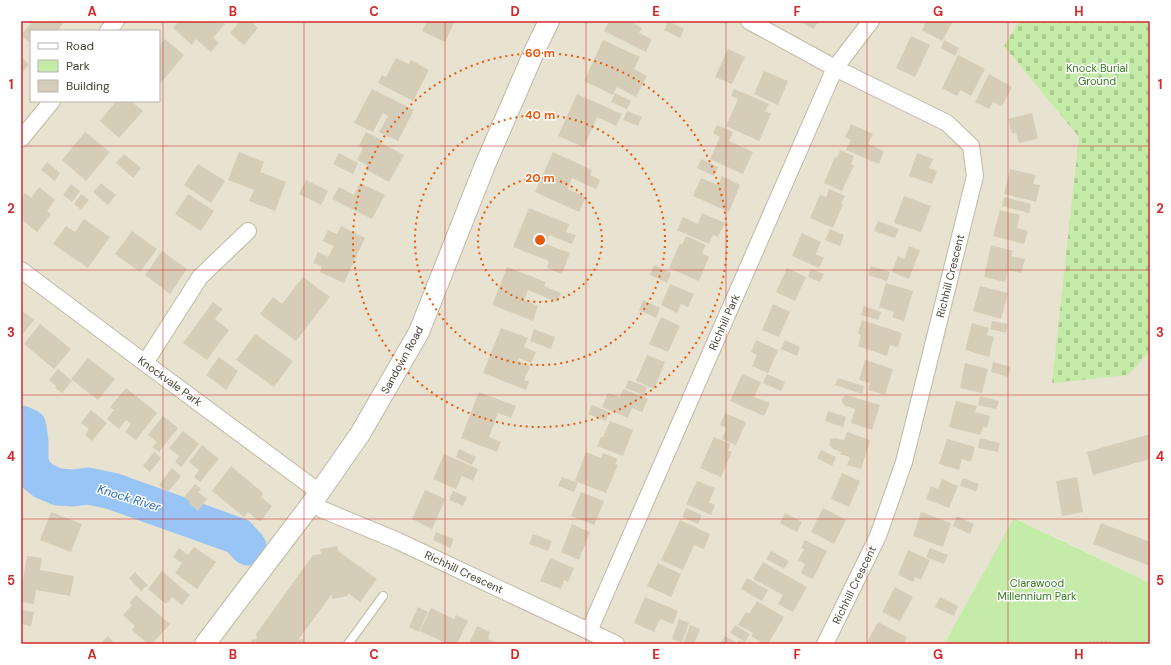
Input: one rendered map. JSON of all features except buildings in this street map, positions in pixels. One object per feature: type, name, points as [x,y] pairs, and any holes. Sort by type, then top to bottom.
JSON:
[{"type":"street","points":[[109,30],[116,21]]},
{"type":"street","name":"Sandown Road","points":[[205,644],[316,497],[360,434],[419,332],[485,165],[549,21]]},
{"type":"street","name":"Richhill Crescent","points":[[749,21],[835,68],[947,123],[971,146],[975,176],[904,462],[878,536],[825,644]]},
{"type":"street","name":"Richhill Park","points":[[589,631],[835,68],[871,21]]},
{"type":"street","points":[[21,139],[51,102]]},
{"type":"street","points":[[145,363],[200,277],[248,231]]},
{"type":"street","name":"Knockvale Park","points":[[21,270],[145,363],[316,497]]},
{"type":"street","name":"Richhill Crescent","points":[[316,497],[320,509],[398,542],[616,644]]},
{"type":"lane","points":[[348,644],[383,596]]},
{"type":"path","points":[[1077,644],[1104,642],[1122,644]]},
{"type":"shaded area","points":[[21,21],[1150,21],[1150,583],[1015,518],[944,644],[21,644]]},
{"type":"green space","name":"Knock Burial Ground","points":[[1019,21],[1150,21],[1150,351],[1128,375],[1052,383],[1079,137],[1004,46]]},
{"type":"green space","name":"Clarawood Millennium Park","points":[[1014,518],[1150,583],[1150,644],[944,644]]},
{"type":"waterway","name":"Knock River","points":[[21,424],[28,427],[30,461],[34,473],[44,481],[58,487],[73,488],[88,486],[112,491],[238,536],[248,547]]}]
